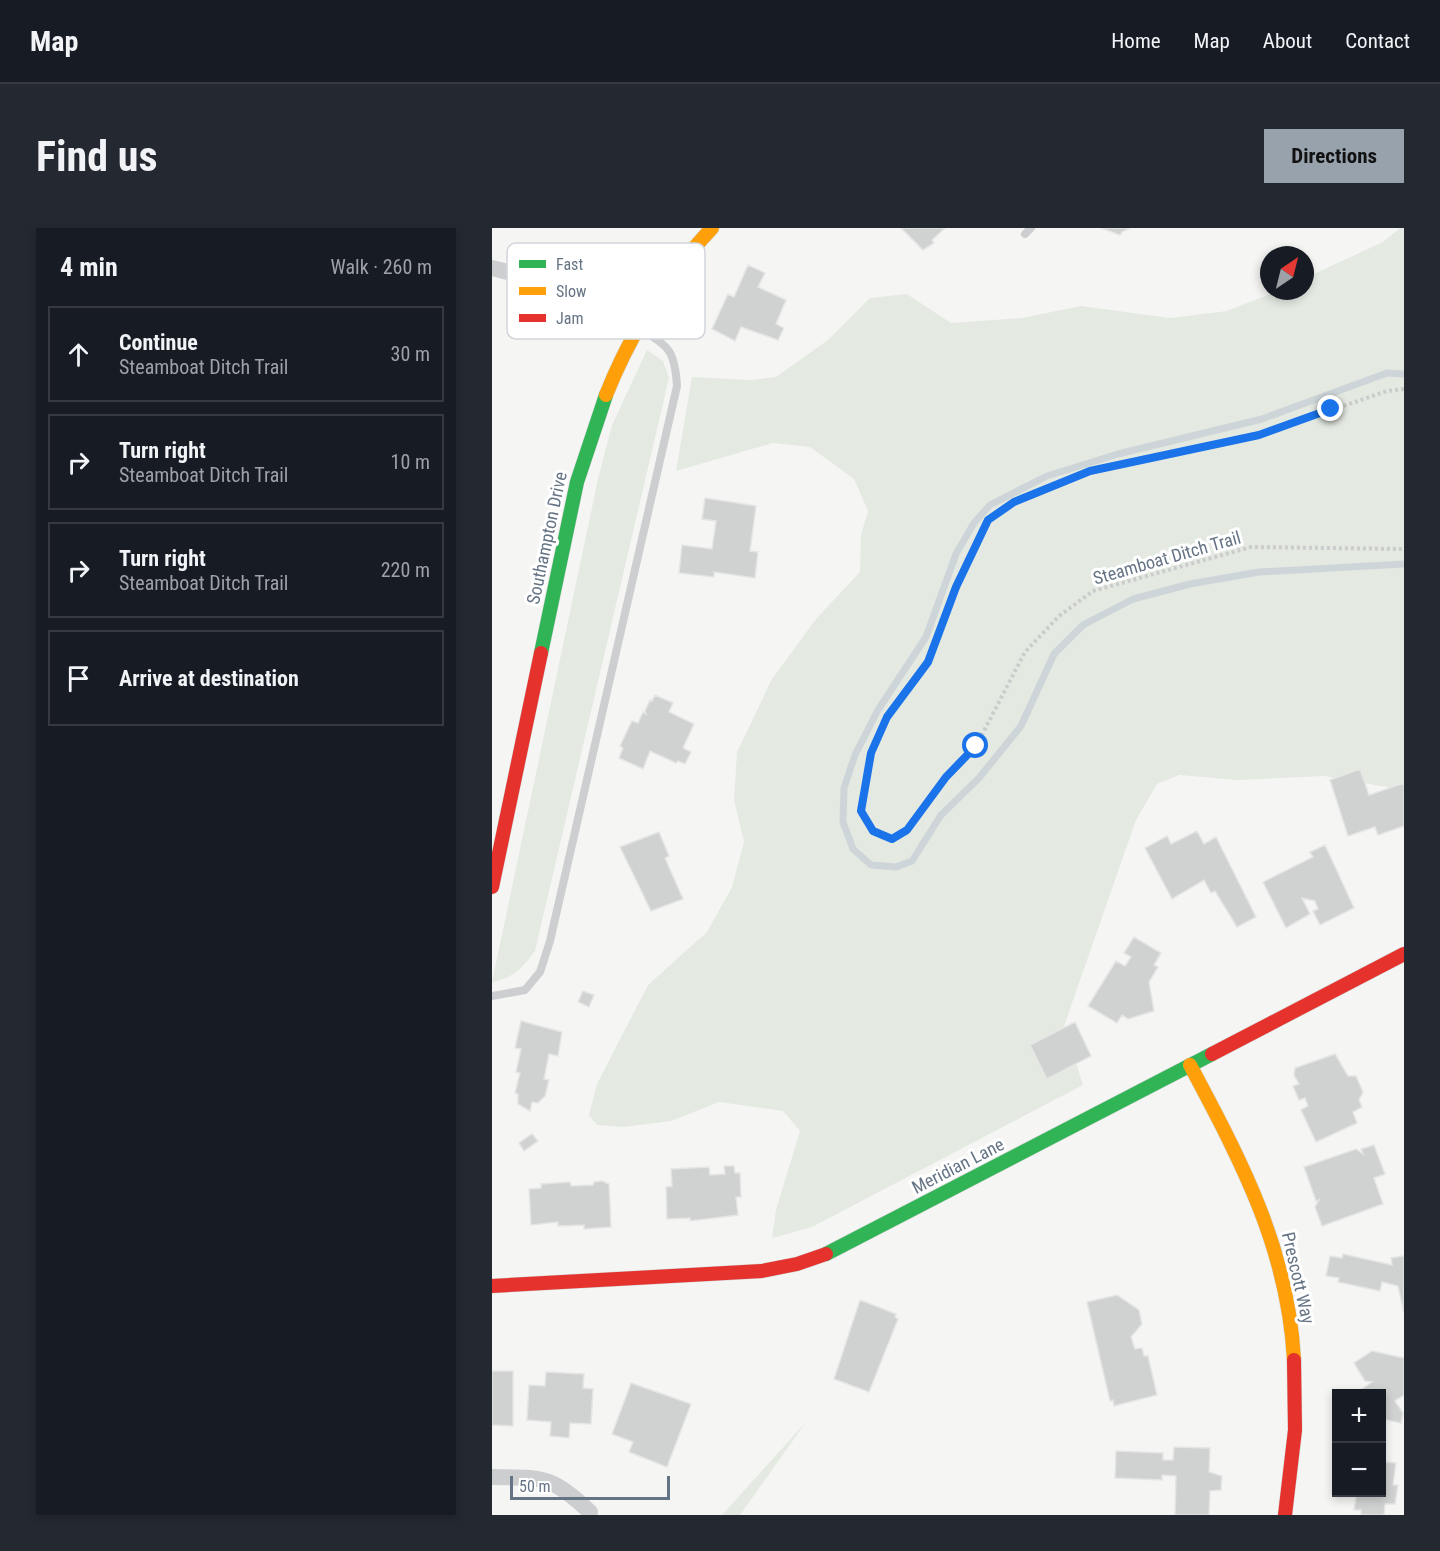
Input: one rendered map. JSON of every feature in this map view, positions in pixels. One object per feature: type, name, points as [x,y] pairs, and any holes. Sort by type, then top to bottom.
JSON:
[{"type":"street","name":"Southampton Drive","points":[[699,243],[712,228]]},
{"type":"street","points":[[492,268],[507,272]]},
{"type":"street","name":"Southampton Drive","points":[[492,887],[577,482],[596,418],[612,376],[632,339]]},
{"type":"street","name":"Meridian Lane","points":[[492,1286],[762,1271],[797,1264],[831,1252],[1404,954]]},
{"type":"street","name":"Prescott Way","points":[[1190,1065],[1249,1180],[1269,1230],[1283,1280],[1292,1332],[1297,1392],[1294,1453],[1285,1515]]},
{"type":"street","points":[[492,1477],[543,1478],[566,1490],[590,1512]]},
{"type":"lane","points":[[492,996],[525,990],[540,972],[550,941],[677,386],[675,359],[657,339]]},
{"type":"path","name":"Steamboat Ditch Trail","points":[[1404,389],[1386,391],[1259,435],[1090,471],[1014,502],[988,520],[956,587],[928,662],[887,717],[871,753],[861,811],[873,831],[892,839],[907,830],[946,777],[976,746],[1025,652],[1059,616],[1093,591],[1251,547],[1404,549]]},
{"type":"shaded area","points":[[1400,228],[1404,228],[1404,783],[1398,789],[1324,776],[1238,780],[1179,775],[1157,784],[1136,820],[1064,1026],[1083,1085],[812,1227],[772,1238],[776,1210],[800,1131],[783,1111],[719,1102],[671,1121],[623,1127],[597,1125],[589,1115],[597,1084],[648,985],[707,932],[732,887],[744,842],[734,800],[737,752],[772,679],[816,619],[860,572],[861,535],[868,511],[854,479],[810,447],[773,443],[676,471],[692,377],[750,380],[776,377],[828,340],[870,298],[907,294],[951,323],[1022,318],[1081,306],[1170,318],[1227,311],[1260,298],[1260,300],[1314,300],[1314,274],[1383,242]]},
{"type":"shaded area","points":[[647,350],[663,361],[669,378],[535,951],[517,971],[506,978],[492,982],[598,479],[612,425]]},
{"type":"shaded area","points":[[806,1422],[740,1515],[722,1515]]},
{"type":"building","points":[[901,228],[945,228],[932,240],[934,243],[923,250]]},
{"type":"building","points":[[1101,228],[1130,228],[1120,235]]},
{"type":"building","points":[[748,265],[765,273],[758,287],[786,300],[776,324],[784,328],[778,340],[741,327],[735,341],[712,329],[728,294],[734,297]]},
{"type":"building","points":[[705,498],[756,506],[750,551],[758,552],[755,578],[714,572],[714,577],[679,573],[682,545],[712,549],[716,521],[702,519]]},
{"type":"building","points":[[655,695],[673,703],[669,712],[694,724],[683,748],[691,752],[685,764],[678,761],[676,763],[650,751],[643,769],[619,758],[623,748],[620,746],[632,721],[638,723],[643,712],[646,714],[650,700],[652,701]]},
{"type":"building","points":[[1360,769],[1369,795],[1404,783],[1404,826],[1378,835],[1375,827],[1348,836],[1330,780]]},
{"type":"building","points":[[1197,831],[1204,844],[1216,837],[1256,917],[1237,927],[1215,891],[1211,893],[1204,880],[1172,899],[1145,848],[1167,836],[1171,844]]},
{"type":"building","points":[[659,832],[669,856],[665,858],[683,899],[651,911],[620,847]]},
{"type":"building","points":[[1325,845],[1354,908],[1320,925],[1313,911],[1318,909],[1315,901],[1302,898],[1310,914],[1286,928],[1263,882],[1313,857],[1310,852]]},
{"type":"building","points":[[1134,937],[1161,953],[1154,965],[1158,967],[1149,982],[1154,1011],[1128,1019],[1122,1015],[1117,1023],[1088,1006],[1116,961],[1125,966],[1131,957],[1124,953]]},
{"type":"building","points":[[583,991],[594,995],[589,1007],[578,1002]]},
{"type":"building","points":[[521,1021],[562,1032],[558,1056],[549,1054],[544,1079],[549,1080],[545,1096],[538,1103],[532,1102],[530,1111],[518,1104],[518,1094],[515,1093],[520,1073],[516,1072],[521,1049],[515,1048]]},
{"type":"building","points":[[1075,1022],[1091,1056],[1047,1079],[1030,1045]]},
{"type":"building","points":[[1335,1054],[1348,1076],[1356,1076],[1363,1092],[1359,1100],[1362,1107],[1353,1112],[1357,1123],[1316,1142],[1301,1110],[1308,1106],[1305,1098],[1299,1100],[1293,1086],[1299,1084],[1294,1075],[1295,1068]]},
{"type":"building","points":[[532,1134],[538,1141],[524,1151],[519,1143]]},
{"type":"building","points":[[1374,1145],[1385,1174],[1374,1178],[1383,1204],[1322,1226],[1315,1207],[1319,1200],[1316,1201],[1304,1167],[1356,1149],[1363,1154],[1361,1149]]},
{"type":"building","points":[[724,1166],[734,1166],[735,1173],[740,1173],[741,1197],[736,1197],[738,1215],[690,1221],[690,1218],[667,1219],[666,1187],[672,1186],[671,1169],[709,1167],[710,1175],[725,1174]]},
{"type":"building","points":[[602,1181],[609,1184],[611,1227],[584,1229],[584,1225],[558,1226],[558,1222],[531,1225],[529,1189],[541,1188],[541,1184],[570,1182],[571,1186],[593,1185],[594,1182]]},
{"type":"building","points":[[1343,1254],[1392,1265],[1391,1258],[1404,1256],[1404,1313],[1398,1286],[1382,1282],[1380,1291],[1338,1282],[1339,1278],[1326,1276],[1330,1256],[1342,1258]]},
{"type":"building","points":[[1117,1295],[1139,1310],[1142,1324],[1131,1337],[1135,1349],[1142,1348],[1144,1356],[1148,1356],[1157,1395],[1114,1406],[1113,1400],[1110,1401],[1087,1302]]},
{"type":"building","points":[[860,1300],[896,1314],[895,1317],[898,1319],[869,1392],[834,1379]]},
{"type":"building","points":[[1372,1351],[1404,1358],[1404,1395],[1395,1401],[1403,1413],[1401,1423],[1386,1420],[1386,1389],[1362,1389],[1372,1382],[1365,1381],[1354,1363]]},
{"type":"building","points":[[492,1371],[513,1371],[513,1426],[492,1425]]},
{"type":"building","points":[[546,1372],[584,1374],[583,1388],[593,1389],[591,1424],[570,1423],[569,1438],[550,1436],[551,1422],[527,1420],[529,1385],[545,1386]]},
{"type":"building","points":[[631,1383],[691,1404],[667,1467],[629,1452],[633,1442],[612,1434]]},
{"type":"building","points":[[1174,1447],[1210,1448],[1209,1472],[1222,1476],[1221,1490],[1210,1491],[1209,1515],[1175,1515],[1176,1476],[1162,1475],[1162,1480],[1115,1478],[1116,1451],[1163,1453],[1163,1460],[1173,1460]]},
{"type":"building","points":[[1386,1462],[1396,1463],[1393,1485],[1398,1485],[1395,1504],[1385,1504],[1384,1515],[1361,1515],[1361,1510],[1354,1510],[1356,1497],[1386,1497]]},
{"type":"waterway","points":[[1404,374],[1387,373],[1262,419],[1118,454],[1047,476],[990,505],[974,523],[956,554],[926,637],[878,710],[855,755],[844,788],[843,822],[853,849],[871,865],[896,867],[912,861],[941,815],[979,778],[1021,726],[1054,654],[1083,625],[1133,599],[1190,584],[1259,572],[1404,564]]},
{"type":"traffic: fast","points":[[541,653],[577,482],[606,395]]},
{"type":"traffic: fast","points":[[826,1254],[1212,1054]]},
{"type":"traffic: slow","points":[[699,243],[712,228]]},
{"type":"traffic: slow","points":[[606,395],[632,339]]},
{"type":"traffic: slow","points":[[1190,1065],[1227,1136],[1259,1206],[1282,1280],[1290,1319],[1294,1360]]},
{"type":"traffic: jam","points":[[492,887],[541,653]]},
{"type":"traffic: jam","points":[[1212,1054],[1404,954]]},
{"type":"traffic: jam","points":[[492,1286],[762,1271],[797,1264],[826,1254]]},
{"type":"traffic: jam","points":[[1285,1515],[1295,1430],[1294,1360]]},
{"type":"route","points":[[976,746],[946,777],[907,830],[892,839],[873,831],[861,811],[871,753],[887,717],[928,662],[956,587],[988,520],[1014,502],[1090,471],[1259,435],[1331,409]]}]
